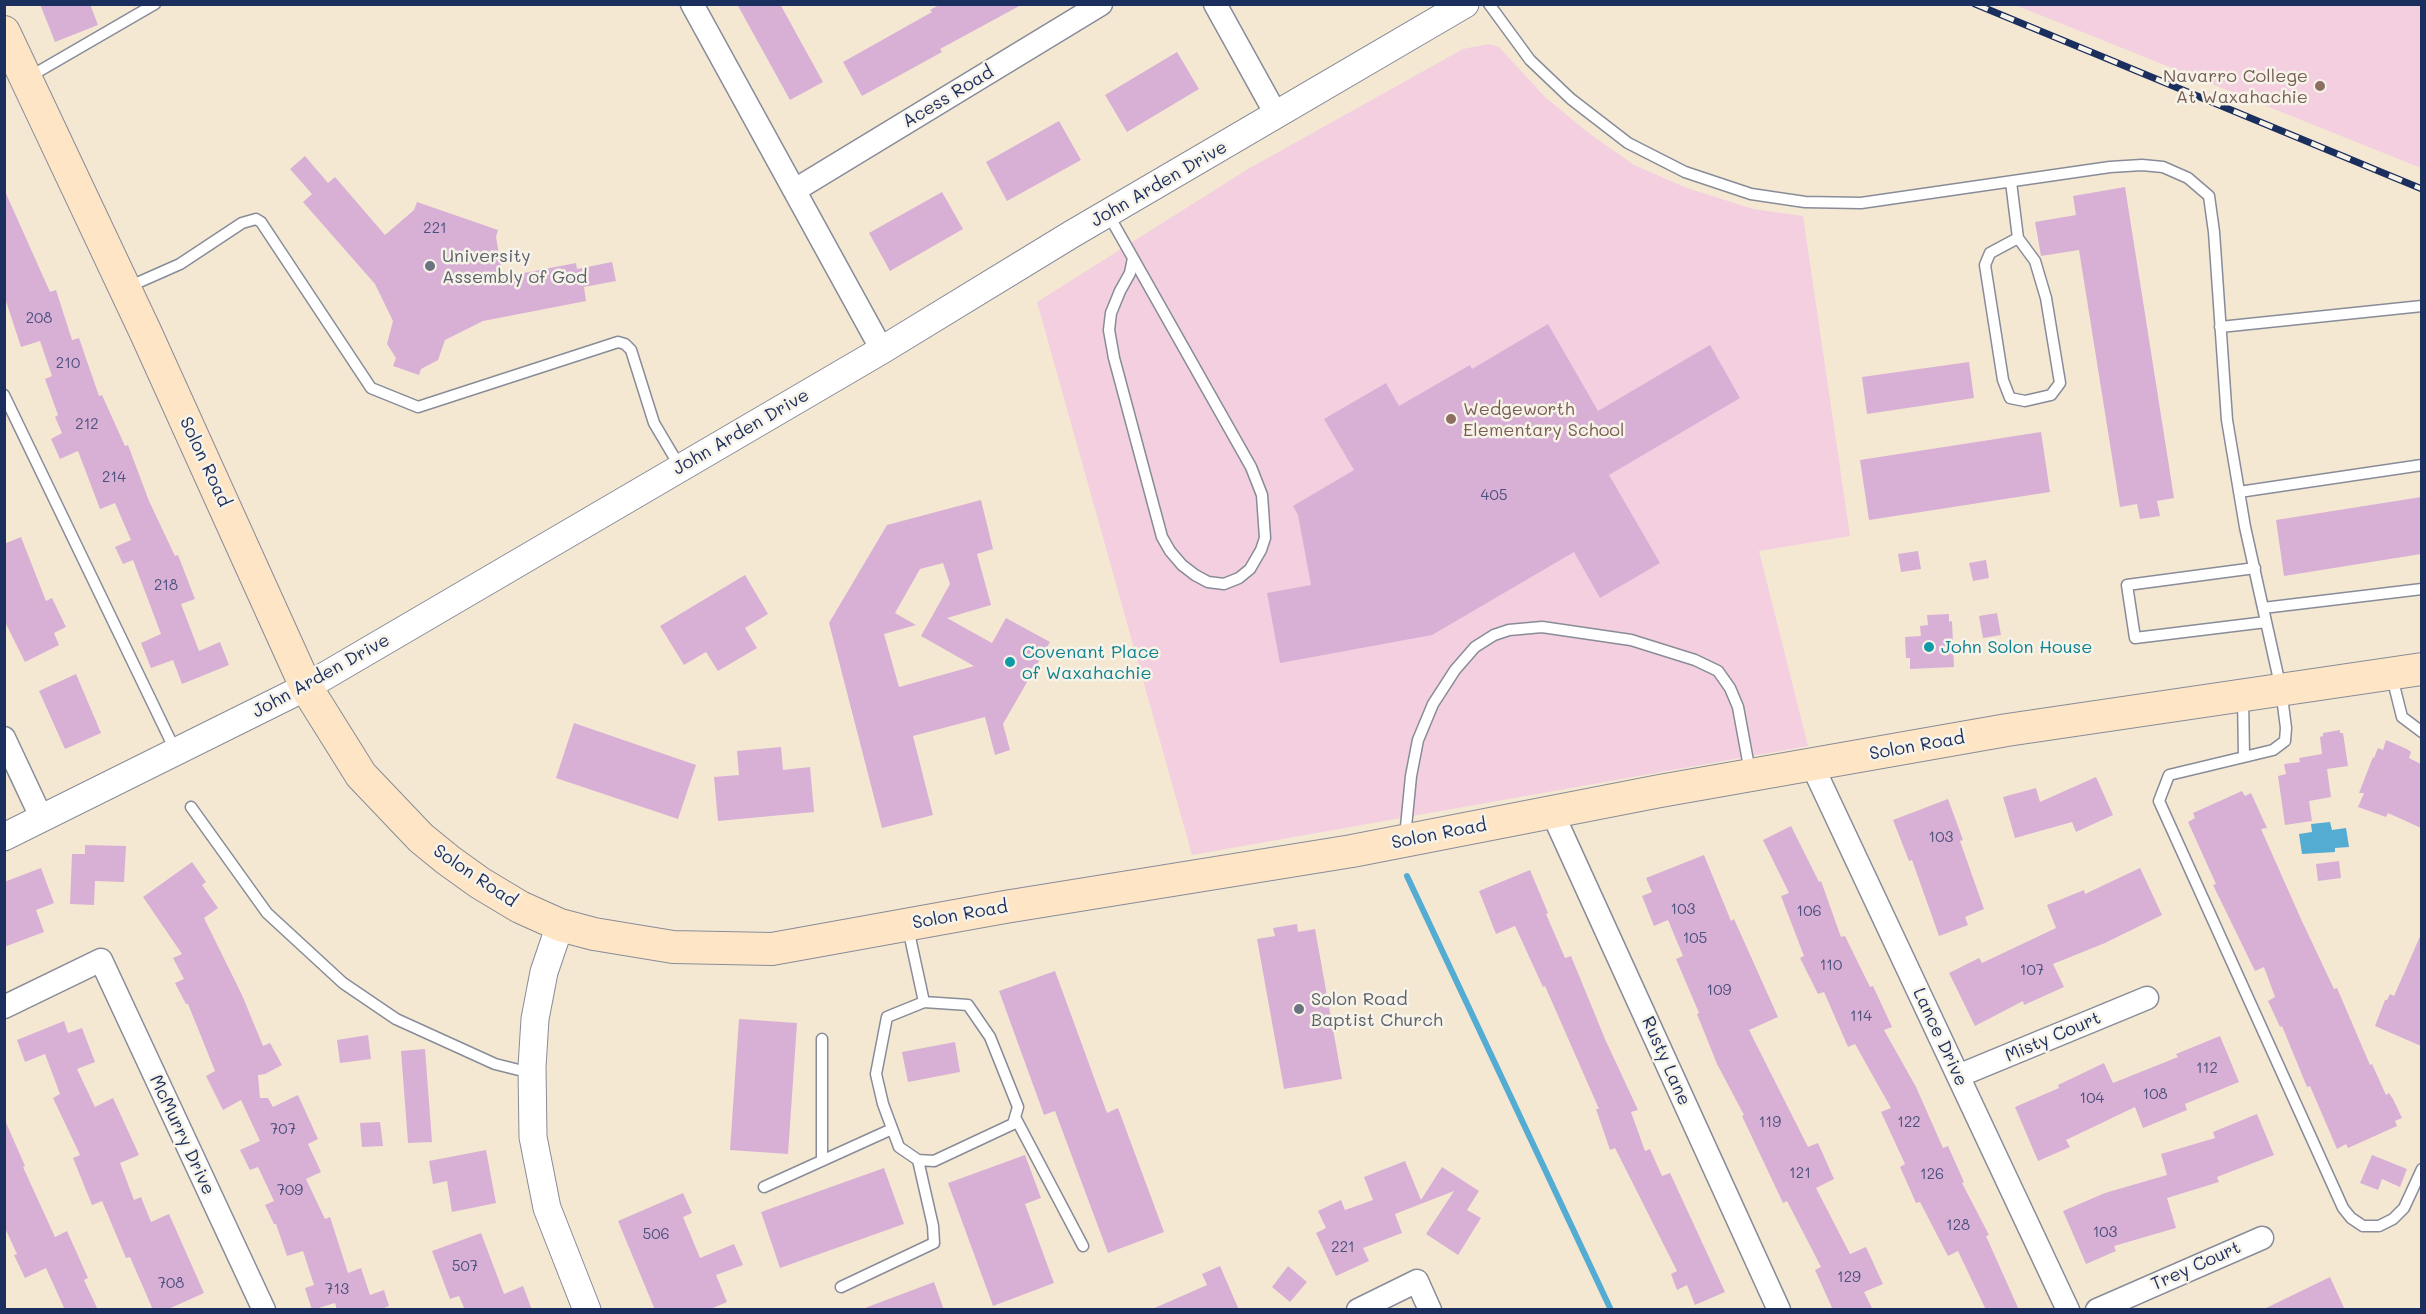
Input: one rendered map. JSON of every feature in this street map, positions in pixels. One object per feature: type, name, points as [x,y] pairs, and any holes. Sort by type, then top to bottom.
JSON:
[{"type":"main road","name":"Solon Road","points":[[4,32],[125,288],[306,687],[361,775],[421,838],[480,883],[560,925],[594,934],[673,947],[772,949],[1405,840],[1750,775],[2007,730],[2406,671]]},
{"type":"street","points":[[692,4],[882,350]]},
{"type":"street","name":"Acess Road","points":[[795,190],[1101,4]]},
{"type":"street","points":[[1215,4],[1277,116]]},
{"type":"street","name":"John Arden Drive","points":[[4,837],[306,687],[882,350],[1108,213],[1465,4]]},
{"type":"street","points":[[4,738],[42,819]]},
{"type":"street","name":"Lance Drive","points":[[1812,765],[2068,1310]]},
{"type":"street","name":"Rusty Lane","points":[[1552,812],[1779,1310]]},
{"type":"street","points":[[560,925],[544,972],[535,1018],[532,1073],[533,1137],[547,1208],[587,1310]]},
{"type":"street","name":"McMurry Drive","points":[[4,1007],[101,960],[264,1310]]},
{"type":"street","name":"Misty Court","points":[[1958,1076],[2147,998]]},
{"type":"street","name":"Trey Court","points":[[2097,1310],[2262,1238]]},
{"type":"street","points":[[1358,1310],[1417,1281],[1430,1310]]},
{"type":"lane","points":[[1490,4],[1530,60],[1571,99],[1628,143],[1685,172],[1751,194],[1804,202],[1861,203],[2110,167],[2142,165],[2163,167],[2188,178],[2209,196],[2227,420],[2254,568],[2281,689],[2286,728],[2285,741],[2272,750],[2169,775],[2159,801],[2343,1208],[2351,1218],[2363,1226],[2379,1226],[2393,1220],[2404,1208],[2421,1169]]},
{"type":"lane","points":[[27,79],[150,6]]},
{"type":"lane","points":[[2011,182],[2018,238],[2035,261],[2046,298],[2060,383],[2051,395],[2025,400],[2010,398],[2003,380],[1984,265],[1990,253],[2018,238]]},
{"type":"lane","points":[[1108,213],[1251,467],[1262,495],[1265,538],[1261,550],[1250,568],[1239,578],[1224,584],[1208,582],[1195,576],[1176,558],[1162,537],[1114,358],[1109,330],[1111,313],[1130,273],[1133,258]]},
{"type":"lane","points":[[125,288],[180,264],[242,223],[256,219],[261,222],[371,388],[418,407],[618,342],[625,344],[631,350],[654,423],[680,468]]},
{"type":"lane","points":[[2220,327],[2421,306]]},
{"type":"lane","points":[[4,395],[177,752]]},
{"type":"lane","points":[[2239,492],[2421,465]]},
{"type":"lane","points":[[2254,568],[2127,585],[2135,638],[2266,622]]},
{"type":"lane","points":[[2264,608],[2421,589]]},
{"type":"lane","points":[[1405,840],[1411,776],[1418,740],[1433,704],[1455,670],[1475,647],[1494,635],[1509,630],[1542,627],[1631,640],[1695,660],[1718,671],[1730,688],[1738,707],[1750,775]]},
{"type":"lane","points":[[2406,671],[2402,717],[2421,732]]},
{"type":"lane","points":[[2243,694],[2244,757]]},
{"type":"lane","points":[[191,807],[267,913],[343,983],[396,1019],[495,1064],[532,1073]]},
{"type":"lane","points":[[907,924],[924,1002]]},
{"type":"lane","points":[[924,1002],[968,1005],[990,1037],[1018,1107],[1013,1124],[934,1161],[918,1160],[899,1147],[883,1104],[876,1074],[887,1017],[924,1002]]},
{"type":"lane","points":[[822,1039],[822,1161]]},
{"type":"lane","points":[[1016,1117],[1083,1246]]},
{"type":"lane","points":[[764,1187],[892,1129]]},
{"type":"lane","points":[[841,1287],[934,1243],[933,1226],[918,1160]]},
{"type":"shaded area","name":"Navarro College At Waxahachie","points":[[2015,5],[2421,5],[2421,168]]},
{"type":"shaded area","name":"Wedgeworth Elementary School","points":[[1489,44],[1499,47],[1544,96],[1586,131],[1634,165],[1687,188],[1753,209],[1803,216],[1850,536],[1759,551],[1808,746],[1192,855],[1037,302],[1248,169],[1463,49]]},
{"type":"water","points":[[2330,822],[2332,830],[2346,828],[2349,847],[2335,848],[2335,852],[2302,854],[2299,834],[2312,832],[2311,824]]},
{"type":"building","points":[[40,4],[90,4],[98,25],[55,42]]},
{"type":"building","points":[[737,4],[780,4],[823,82],[790,100]]},
{"type":"building","points":[[941,4],[1023,4],[940,49],[942,52],[862,96],[843,62],[932,12],[930,10]]},
{"type":"building","points":[[1177,52],[1199,89],[1127,132],[1105,95]]},
{"type":"building","points":[[1059,121],[1081,160],[1007,201],[986,162]]},
{"type":"building","name":"University Assembly of God","points":[[305,156],[328,183],[335,177],[385,235],[414,210],[417,202],[498,230],[496,237],[503,277],[576,263],[577,269],[612,262],[616,281],[584,287],[586,301],[483,321],[445,340],[438,360],[421,369],[419,375],[393,366],[396,358],[387,344],[393,321],[375,284],[303,202],[312,194],[290,169]]},
{"type":"building","points":[[2125,187],[2174,498],[2157,501],[2160,516],[2140,519],[2137,504],[2120,507],[2079,250],[2041,256],[2035,222],[2076,215],[2073,196]]},
{"type":"building","points":[[4,189],[50,292],[56,290],[72,340],[79,338],[99,396],[102,395],[125,446],[128,445],[149,501],[175,556],[178,555],[195,599],[181,604],[199,651],[220,642],[229,665],[182,684],[173,660],[151,668],[141,643],[161,634],[133,560],[123,564],[115,547],[131,540],[115,503],[100,509],[78,451],[60,459],[51,439],[62,433],[55,417],[58,415],[45,379],[52,376],[40,341],[21,347],[4,295]]},
{"type":"building","points":[[942,192],[963,229],[890,271],[869,233]]},
{"type":"building","points":[[1548,324],[1598,411],[1710,345],[1740,398],[1609,475],[1660,563],[1600,598],[1574,552],[1432,635],[1280,663],[1267,593],[1311,585],[1298,515],[1293,506],[1354,470],[1324,419],[1386,383],[1399,406],[1470,365],[1472,369]]},
{"type":"building","points":[[1969,362],[1974,398],[1867,414],[1862,377]]},
{"type":"building","points":[[2041,432],[2050,492],[1869,520],[1860,460]]},
{"type":"building","points":[[2421,497],[2421,554],[2284,576],[2276,520]]},
{"type":"building","name":"Covenant Place of Waxahachie","points":[[981,500],[993,549],[977,554],[991,605],[947,618],[992,643],[1006,618],[1050,642],[1003,724],[1010,750],[995,755],[985,717],[913,736],[933,815],[882,828],[829,623],[887,525]],"holes":[[[943,563],[950,584],[921,636],[974,666],[899,687],[884,634],[916,625],[895,613],[920,569]]]},
{"type":"building","points":[[21,537],[46,601],[52,598],[66,627],[54,633],[59,645],[25,662],[4,620],[4,544]]},
{"type":"building","points":[[1918,551],[1921,569],[1901,572],[1898,554]]},
{"type":"building","points":[[1986,560],[1989,578],[1973,581],[1969,563]]},
{"type":"building","points":[[745,575],[768,614],[745,628],[757,648],[718,671],[706,652],[684,665],[660,626]]},
{"type":"building","points":[[1997,613],[2001,635],[1983,638],[1979,616]]},
{"type":"building","name":"John Solon House","points":[[1949,614],[1949,622],[1952,621],[1954,667],[1910,669],[1910,658],[1906,658],[1905,637],[1921,636],[1920,626],[1928,625],[1927,615]]},
{"type":"building","points":[[76,674],[101,733],[65,749],[39,691]]},
{"type":"building","points":[[574,723],[696,765],[678,819],[556,778]]},
{"type":"building","points":[[2340,730],[2340,733],[2343,733],[2348,766],[2327,769],[2331,797],[2309,801],[2312,821],[2285,825],[2278,776],[2286,774],[2284,764],[2300,762],[2299,758],[2322,754],[2320,737],[2323,733]]},
{"type":"building","points":[[2386,740],[2407,749],[2411,752],[2409,758],[2421,764],[2421,828],[2388,813],[2386,817],[2358,807],[2364,793],[2359,793],[2373,757],[2378,748],[2383,750]]},
{"type":"building","points":[[781,747],[783,770],[810,767],[814,812],[718,821],[714,777],[739,775],[737,751]]},
{"type":"building","points":[[2096,777],[2113,815],[2076,832],[2072,822],[2015,838],[2003,797],[2036,788],[2040,802]]},
{"type":"building","points":[[2242,791],[2245,796],[2251,793],[2267,828],[2261,829],[2301,919],[2334,989],[2337,988],[2370,1065],[2372,1064],[2386,1095],[2389,1093],[2402,1118],[2395,1121],[2397,1126],[2348,1148],[2346,1144],[2337,1149],[2310,1086],[2307,1087],[2282,1026],[2280,1027],[2268,1001],[2275,997],[2264,967],[2255,971],[2213,885],[2216,884],[2188,822],[2195,818],[2193,813]]},
{"type":"building","points":[[1948,799],[1984,909],[1965,917],[1968,925],[1939,936],[1912,860],[1909,861],[1893,820]]},
{"type":"building","points":[[1791,826],[1819,882],[1821,881],[1841,937],[1845,936],[1870,987],[1873,986],[1892,1027],[1884,1030],[1916,1087],[1943,1148],[1948,1146],[1964,1182],[1962,1183],[1989,1235],[1986,1236],[2019,1310],[1986,1310],[1958,1251],[1948,1256],[1920,1202],[1916,1203],[1900,1167],[1905,1164],[1881,1112],[1891,1108],[1855,1044],[1848,1047],[1824,992],[1818,994],[1800,958],[1804,956],[1781,896],[1789,893],[1763,840]]},
{"type":"building","points":[[85,845],[126,846],[124,882],[95,881],[94,905],[70,904],[72,854],[85,854]]},
{"type":"building","points":[[1704,855],[1731,921],[1734,919],[1778,1017],[1749,1030],[1808,1147],[1818,1143],[1834,1179],[1816,1188],[1850,1254],[1866,1247],[1883,1284],[1864,1292],[1873,1310],[1833,1310],[1815,1270],[1821,1267],[1787,1201],[1783,1203],[1742,1116],[1744,1115],[1717,1064],[1676,959],[1683,956],[1668,920],[1654,926],[1642,896],[1652,892],[1646,878]]},
{"type":"building","points":[[2339,861],[2341,878],[2318,881],[2316,864]]},
{"type":"building","points":[[192,862],[206,882],[202,885],[218,908],[204,918],[242,995],[263,1046],[270,1043],[282,1065],[258,1075],[260,1098],[268,1098],[273,1107],[298,1095],[318,1139],[308,1144],[321,1172],[306,1179],[325,1219],[330,1217],[348,1273],[361,1268],[370,1295],[384,1290],[389,1306],[379,1310],[337,1310],[335,1303],[312,1310],[305,1288],[314,1285],[303,1251],[287,1256],[276,1224],[265,1205],[274,1201],[258,1167],[250,1170],[240,1150],[260,1141],[241,1100],[223,1110],[206,1076],[215,1071],[188,1004],[175,983],[184,979],[173,958],[182,954],[143,897]]},
{"type":"building","points":[[41,868],[54,903],[36,910],[44,932],[4,947],[4,882]]},
{"type":"building","points":[[2140,868],[2162,915],[2105,943],[2053,964],[2064,987],[2024,1005],[2023,1001],[1975,1026],[1949,973],[1979,958],[1982,963],[2056,928],[2047,905],[2084,890],[2085,894]]},
{"type":"building","points":[[1530,870],[1565,958],[1571,956],[1605,1039],[1638,1110],[1631,1112],[1645,1151],[1650,1149],[1662,1176],[1670,1173],[1725,1292],[1695,1305],[1687,1285],[1677,1290],[1671,1274],[1677,1271],[1615,1148],[1610,1150],[1596,1109],[1599,1109],[1545,986],[1543,987],[1515,926],[1496,934],[1479,891]]},
{"type":"building","name":"Solon Road Baptist Church","points":[[1297,924],[1298,932],[1315,929],[1342,1079],[1284,1089],[1257,939],[1275,936],[1273,928]]},
{"type":"building","points":[[2421,934],[2421,1046],[2375,1026],[2385,1000],[2390,994],[2394,996]]},
{"type":"building","points":[[1055,971],[1107,1113],[1118,1108],[1164,1232],[1108,1253],[1055,1111],[1044,1115],[999,991]]},
{"type":"building","points":[[739,1019],[797,1023],[788,1154],[730,1150]]},
{"type":"building","points":[[64,1021],[68,1033],[82,1028],[95,1062],[77,1069],[95,1107],[113,1098],[139,1155],[120,1163],[134,1200],[141,1197],[151,1222],[169,1214],[204,1293],[166,1310],[153,1310],[130,1257],[126,1258],[102,1201],[92,1205],[73,1158],[80,1155],[53,1098],[60,1094],[45,1054],[25,1062],[17,1040]]},
{"type":"building","points":[[368,1035],[371,1059],[340,1063],[337,1040]]},
{"type":"building","points":[[2220,1036],[2239,1082],[2185,1104],[2187,1110],[2143,1128],[2135,1107],[2066,1140],[2070,1147],[2038,1161],[2015,1107],[2059,1088],[2058,1085],[2104,1063],[2113,1083],[2178,1057],[2176,1054]]},
{"type":"building","points":[[955,1042],[960,1072],[908,1082],[902,1052]]},
{"type":"building","points":[[425,1049],[432,1142],[408,1143],[401,1051]]},
{"type":"building","points":[[2257,1114],[2274,1155],[2217,1177],[2219,1182],[2167,1198],[2176,1228],[2114,1246],[2116,1251],[2086,1264],[2063,1211],[2105,1193],[2167,1175],[2161,1154],[2215,1138],[2213,1132]]},
{"type":"building","points":[[4,1118],[25,1166],[23,1167],[55,1237],[67,1231],[88,1278],[84,1280],[98,1310],[65,1310],[46,1268],[25,1278],[4,1226]]},
{"type":"building","points":[[380,1122],[383,1146],[362,1147],[360,1123]]},
{"type":"building","points":[[486,1150],[496,1203],[452,1212],[447,1181],[433,1184],[429,1161]]},
{"type":"building","points":[[1025,1155],[1041,1198],[1025,1204],[1054,1283],[993,1306],[948,1183]]},
{"type":"building","points":[[2372,1155],[2407,1169],[2400,1187],[2382,1179],[2378,1190],[2360,1183]]},
{"type":"building","points":[[1405,1161],[1421,1200],[1442,1167],[1479,1191],[1467,1210],[1481,1218],[1458,1255],[1426,1234],[1454,1191],[1395,1214],[1402,1233],[1363,1248],[1369,1261],[1336,1276],[1316,1233],[1326,1228],[1318,1211],[1341,1200],[1345,1210],[1373,1200],[1364,1177]]},
{"type":"building","points":[[884,1168],[904,1224],[780,1268],[761,1212]]},
{"type":"building","points":[[683,1193],[692,1213],[683,1217],[700,1258],[734,1244],[743,1265],[716,1275],[727,1302],[708,1310],[655,1310],[618,1221]]},
{"type":"building","points":[[481,1233],[504,1294],[523,1286],[532,1310],[465,1310],[459,1296],[450,1299],[432,1251]]},
{"type":"building","points":[[1220,1266],[1239,1310],[1150,1310],[1207,1285],[1202,1274]]},
{"type":"building","points":[[1288,1266],[1307,1282],[1290,1302],[1272,1287]]},
{"type":"building","points":[[2330,1277],[2345,1310],[2262,1310]]},
{"type":"building","points":[[934,1282],[944,1310],[865,1310],[865,1308]]},
{"type":"waterway","points":[[1407,876],[1611,1310]]},
{"type":"railway","points":[[1975,4],[2422,189]]},
{"type":"place","name":"Navarro College At Waxahachie","points":[[2320,86]]},
{"type":"place","name":"University Assembly of God","points":[[430,266]]},
{"type":"place","name":"Wedgeworth Elementary School","points":[[1451,419]]},
{"type":"place","name":"John Solon House","points":[[1929,647]]},
{"type":"place","name":"Covenant Place of Waxahachie","points":[[1010,662]]},
{"type":"place","name":"Solon Road Baptist Church","points":[[1299,1009]]}]
